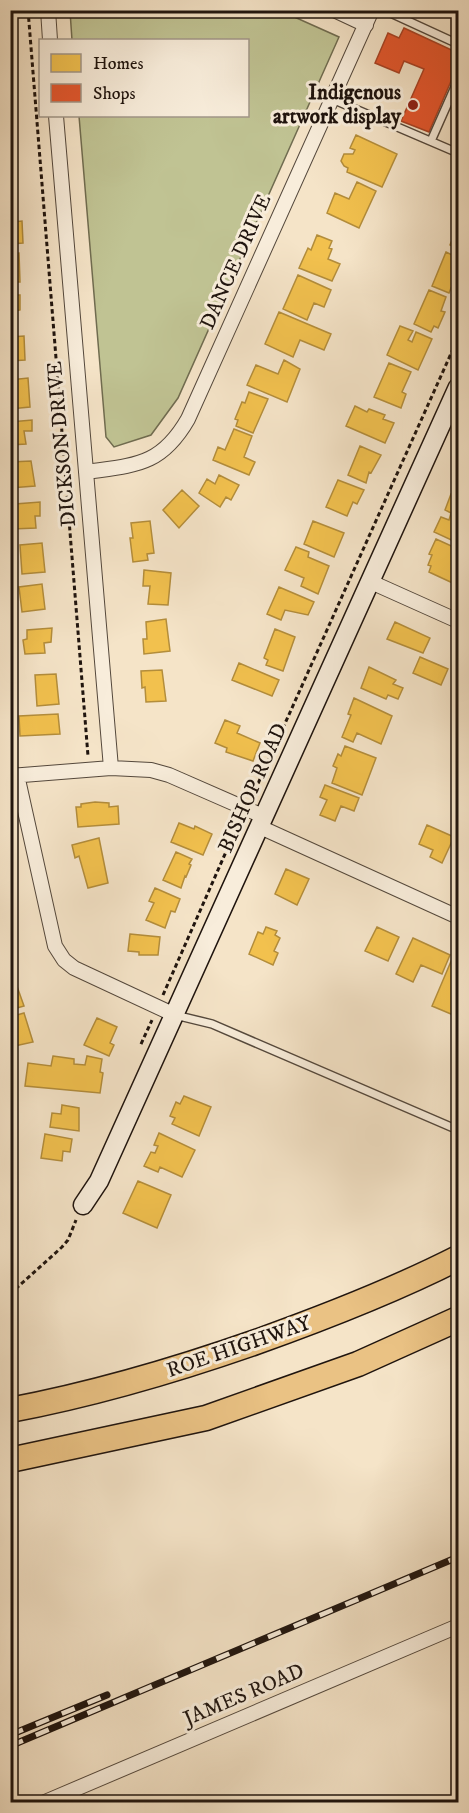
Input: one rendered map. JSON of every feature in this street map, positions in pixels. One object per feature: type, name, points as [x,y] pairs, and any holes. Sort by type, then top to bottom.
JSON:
[{"type":"highway","name":"ROE HIGHWAY","points":[[10,1410],[107,1389],[181,1368],[335,1314],[459,1258]]},
{"type":"highway","points":[[10,1460],[206,1418],[358,1364],[459,1319]]},
{"type":"street","points":[[48,10],[50,39]]},
{"type":"street","points":[[334,10],[366,25]]},
{"type":"street","name":"DANCE DRIVE","points":[[86,472],[149,460],[164,451],[177,438],[188,419],[372,10]]},
{"type":"street","name":"DICKSON DRIVE","points":[[56,117],[111,768]]},
{"type":"street","name":"BISHOP ROAD","points":[[83,1205],[99,1181],[459,387]]},
{"type":"street","points":[[370,582],[459,621]]},
{"type":"street","points":[[175,1015],[88,976],[64,960],[56,946],[14,775],[111,768],[151,770],[169,775],[459,916]]},
{"type":"street","name":"JAMES ROAD","points":[[45,1803],[459,1626]]},
{"type":"lane","points":[[384,10],[459,44]]},
{"type":"lane","points":[[431,141],[459,80]]},
{"type":"lane","points":[[332,99],[459,153]]},
{"type":"lane","points":[[175,1015],[212,1024],[459,1130]]},
{"type":"path","points":[[28,10],[88,756]]},
{"type":"path","points":[[251,799],[459,338]]},
{"type":"path","points":[[158,1007],[241,818]]},
{"type":"path","points":[[10,1294],[68,1240],[83,1205]]},
{"type":"green space","points":[[70,11],[281,11],[339,37],[178,398],[151,435],[114,447],[106,437],[79,117],[249,117],[249,39],[72,39]]},
{"type":"building: Homes","points":[[356,135],[397,154],[382,187],[347,172],[348,168],[341,161],[344,154],[353,154],[355,150],[350,148]]},
{"type":"building: Homes","points":[[357,182],[376,191],[359,228],[327,213],[335,193],[349,199]]},
{"type":"building: Homes","points":[[10,210],[12,222],[22,221],[23,243],[10,244]]},
{"type":"building: Homes","points":[[458,226],[458,249],[450,245]]},
{"type":"building: Homes","points":[[317,235],[332,241],[328,259],[340,264],[332,281],[299,268],[308,248],[311,250]]},
{"type":"building: Homes","points":[[446,252],[458,258],[458,278],[454,289],[451,288],[449,293],[432,286]]},
{"type":"building: Homes","points":[[19,253],[20,282],[10,282],[10,254]]},
{"type":"building: Homes","points":[[298,275],[331,290],[324,307],[314,303],[307,320],[283,309]]},
{"type":"building: Homes","points":[[429,290],[446,297],[441,311],[445,312],[438,328],[434,326],[431,332],[414,324]]},
{"type":"building: Homes","points":[[10,295],[20,295],[20,310],[15,311],[15,321],[10,322]]},
{"type":"building: Homes","points":[[279,312],[331,334],[324,350],[300,340],[293,357],[265,344]]},
{"type":"building: Homes","points":[[400,326],[413,331],[408,340],[412,342],[416,332],[432,339],[418,370],[387,355]]},
{"type":"building: Homes","points":[[24,336],[25,360],[10,361],[10,337]]},
{"type":"building: Homes","points":[[284,360],[300,369],[287,402],[247,385],[256,365],[278,374]]},
{"type":"building: Homes","points":[[389,363],[411,372],[402,392],[406,394],[401,408],[374,397]]},
{"type":"building: Homes","points":[[28,378],[30,407],[10,409],[10,380]]},
{"type":"building: Homes","points":[[249,392],[268,399],[253,433],[236,426],[238,420],[235,419]]},
{"type":"building: Homes","points":[[355,406],[367,412],[369,409],[385,415],[383,419],[394,423],[385,443],[346,426]]},
{"type":"building: Homes","points":[[32,420],[32,431],[24,431],[26,444],[10,445],[10,422]]},
{"type":"building: Homes","points":[[234,429],[252,436],[244,457],[255,462],[249,475],[213,460],[218,447],[225,450]]},
{"type":"building: Homes","points":[[360,446],[381,455],[371,473],[369,472],[366,483],[348,475]]},
{"type":"building: Homes","points":[[31,461],[35,486],[10,488],[10,462]]},
{"type":"building: Homes","points":[[219,475],[239,485],[231,500],[226,497],[220,507],[199,493],[207,479],[215,484]]},
{"type":"building: Homes","points":[[338,480],[364,490],[357,504],[353,502],[347,516],[326,507]]},
{"type":"building: Homes","points":[[182,490],[199,506],[179,528],[163,510]]},
{"type":"building: Homes","points":[[451,494],[458,497],[458,543],[434,532],[441,517],[449,520],[451,513],[445,510]]},
{"type":"building: Homes","points":[[40,502],[40,516],[35,516],[36,528],[12,529],[11,515],[15,515],[15,504]]},
{"type":"building: Homes","points":[[150,521],[154,553],[147,554],[148,560],[133,562],[131,523]]},
{"type":"building: Homes","points":[[313,521],[344,533],[334,557],[304,544]]},
{"type":"building: Homes","points":[[436,539],[458,549],[457,585],[429,572],[431,566],[428,565],[432,555],[429,554]]},
{"type":"building: Homes","points":[[42,543],[45,572],[22,574],[20,545]]},
{"type":"building: Homes","points":[[296,547],[309,552],[308,557],[329,566],[318,594],[301,586],[304,578],[285,570]]},
{"type":"building: Homes","points":[[144,570],[171,573],[168,605],[148,604],[150,586],[143,586]]},
{"type":"building: Homes","points":[[42,584],[45,609],[22,612],[19,587]]},
{"type":"building: Homes","points":[[279,587],[314,602],[308,615],[285,610],[281,620],[267,614]]},
{"type":"building: Homes","points":[[166,619],[170,651],[144,654],[143,639],[147,639],[146,622]]},
{"type":"building: Homes","points":[[395,622],[430,638],[423,653],[387,639]]},
{"type":"building: Homes","points":[[52,628],[51,642],[44,643],[45,653],[25,654],[23,640],[27,639],[27,630]]},
{"type":"building: Homes","points":[[275,629],[295,637],[283,671],[266,665],[268,660],[264,658]]},
{"type":"building: Homes","points":[[420,657],[448,669],[441,685],[413,673]]},
{"type":"building: Homes","points":[[239,663],[279,680],[272,696],[232,680]]},
{"type":"building: Homes","points":[[369,667],[396,680],[393,684],[403,688],[398,699],[388,695],[386,699],[361,688]]},
{"type":"building: Homes","points":[[162,670],[166,701],[146,702],[141,671]]},
{"type":"building: Homes","points":[[56,674],[59,704],[37,706],[35,675]]},
{"type":"building: Homes","points":[[354,698],[392,716],[381,744],[357,733],[353,742],[342,737],[351,715],[348,714]]},
{"type":"building: Homes","points":[[58,714],[60,734],[20,736],[19,716]]},
{"type":"building: Homes","points":[[225,720],[240,726],[237,733],[260,743],[253,761],[226,752],[227,748],[215,743]]},
{"type":"building: Homes","points":[[345,746],[376,758],[362,795],[332,783],[337,768],[333,766],[338,754],[341,756]]},
{"type":"building: Homes","points":[[325,785],[359,798],[354,811],[341,806],[335,821],[320,815],[327,800],[320,797]]},
{"type":"building: Homes","points":[[95,802],[109,803],[109,807],[118,806],[119,824],[78,827],[76,807]]},
{"type":"building: Homes","points":[[179,823],[194,829],[195,826],[212,834],[203,855],[171,842]]},
{"type":"building: Homes","points":[[427,825],[454,837],[442,863],[430,857],[433,850],[419,844]]},
{"type":"building: Homes","points":[[99,838],[108,883],[88,888],[79,856],[75,858],[72,845]]},
{"type":"building: Homes","points":[[176,852],[192,859],[181,888],[163,880]]},
{"type":"building: Homes","points":[[286,869],[309,879],[297,905],[275,894]]},
{"type":"building: Homes","points":[[155,888],[180,899],[175,912],[171,911],[165,928],[146,920],[154,903],[149,901]]},
{"type":"building: Homes","points":[[266,927],[277,931],[275,935],[280,938],[274,951],[278,953],[273,965],[249,954],[258,932],[263,934]]},
{"type":"building: Homes","points":[[377,927],[399,937],[388,961],[365,951]]},
{"type":"building: Homes","points":[[130,934],[160,937],[158,955],[139,955],[139,952],[128,951]]},
{"type":"building: Homes","points":[[413,938],[450,955],[442,974],[421,965],[413,982],[396,974]]},
{"type":"building: Homes","points":[[452,959],[458,962],[458,1017],[432,1006]]},
{"type":"building: Homes","points":[[13,975],[24,1006],[10,1010],[10,976]]},
{"type":"building: Homes","points":[[24,1013],[33,1042],[10,1047],[10,1029],[12,1028],[10,1017]]},
{"type":"building: Homes","points":[[97,1018],[117,1027],[110,1043],[114,1045],[109,1056],[84,1045]]},
{"type":"building: Homes","points":[[53,1056],[74,1059],[74,1064],[85,1065],[87,1056],[102,1059],[100,1072],[103,1073],[100,1093],[25,1086],[28,1063],[51,1066]]},
{"type":"building: Homes","points":[[184,1096],[211,1107],[199,1136],[172,1124],[175,1118],[170,1116],[176,1102],[180,1104]]},
{"type":"building: Homes","points":[[62,1105],[79,1108],[79,1131],[50,1127],[52,1113],[61,1114]]},
{"type":"building: Homes","points":[[159,1133],[195,1150],[182,1177],[160,1167],[158,1172],[144,1166],[151,1152],[155,1153],[158,1146],[154,1145]]},
{"type":"building: Homes","points":[[45,1134],[72,1139],[70,1152],[63,1151],[62,1161],[41,1158]]},
{"type":"building: Homes","points":[[138,1181],[171,1195],[157,1228],[123,1213]]},
{"type":"building: Shops","points":[[404,28],[458,53],[458,65],[429,132],[401,121],[424,69],[404,61],[399,73],[375,63],[388,33],[399,38]]},
{"type":"railway","points":[[10,1746],[458,1557]]},
{"type":"railway","points":[[10,1735],[107,1695]]},
{"type":"place","name":"Indigenous artwork display","points":[[413,105]]}]
